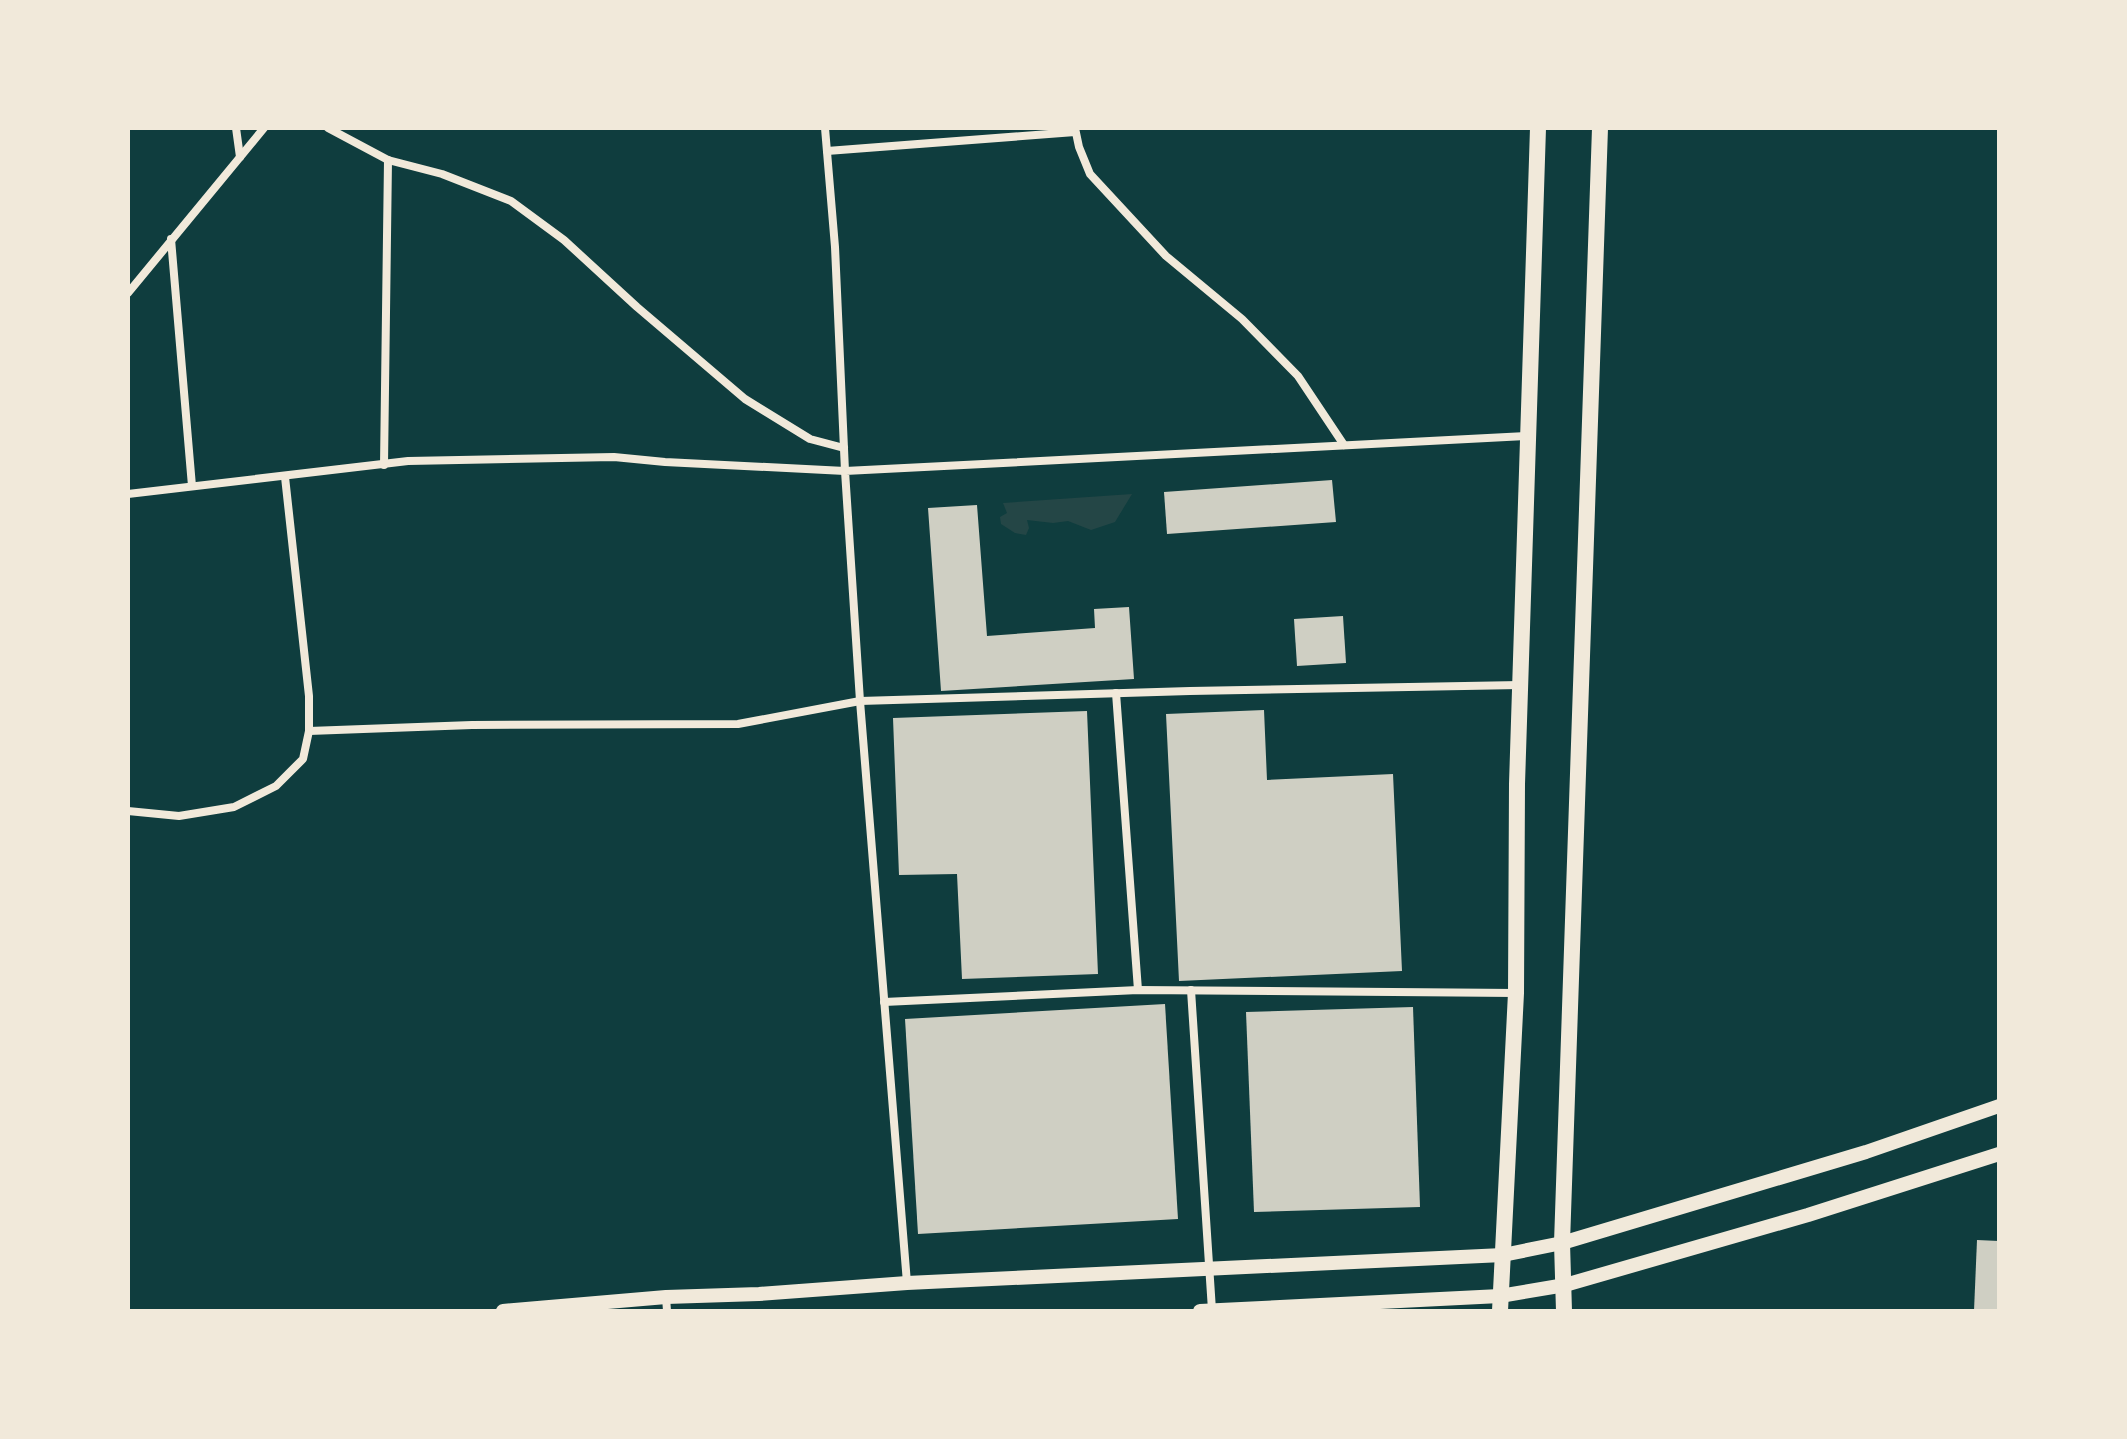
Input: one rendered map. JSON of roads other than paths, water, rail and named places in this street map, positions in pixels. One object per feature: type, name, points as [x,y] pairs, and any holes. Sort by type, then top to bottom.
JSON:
[{"type":"main road","points":[[1500,1304],[1516,993],[1517,784],[1538,128]]},
{"type":"main road","points":[[1564,1311],[1562,1243],[1600,128]]},
{"type":"street","points":[[236,128],[240,157]]},
{"type":"street","points":[[128,293],[264,128]]},
{"type":"street","points":[[328,128],[388,160],[442,174],[511,201],[564,240],[745,399],[810,439],[844,448]]},
{"type":"street","points":[[825,128],[835,247],[860,701],[907,1283]]},
{"type":"street","points":[[827,151],[1075,130],[1090,174],[1166,256],[1242,319],[1298,376],[1344,445]]},
{"type":"street","points":[[384,465],[388,160]]},
{"type":"street","points":[[171,239],[192,486]]},
{"type":"street","points":[[128,494],[408,461],[614,457],[845,471],[1528,436]]},
{"type":"street","points":[[128,811],[179,816],[234,807],[276,786],[303,759],[309,731],[309,696],[285,477]]},
{"type":"street","points":[[309,731],[472,725],[738,724],[860,701],[1521,685]]},
{"type":"street","points":[[1116,693],[1138,990]]},
{"type":"street","points":[[884,1002],[1138,990],[1516,993]]},
{"type":"street","points":[[1191,990],[1212,1310]]},
{"type":"street","points":[[503,1311],[667,1304],[907,1283],[1503,1255],[1562,1243],[1866,1152],[1999,1106]]},
{"type":"street","points":[[1200,1311],[1500,1304],[1808,1215],[1999,1154]]}]
